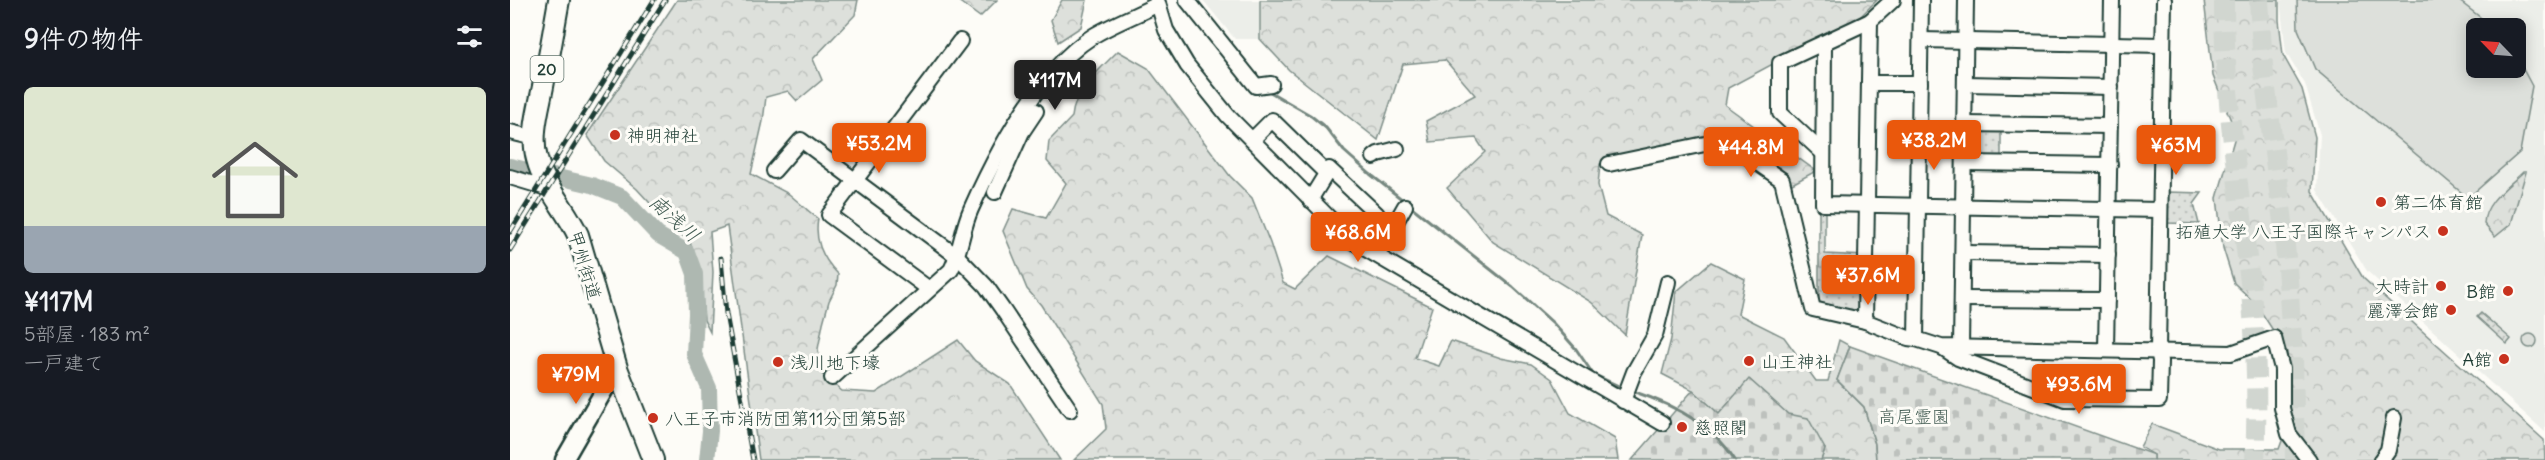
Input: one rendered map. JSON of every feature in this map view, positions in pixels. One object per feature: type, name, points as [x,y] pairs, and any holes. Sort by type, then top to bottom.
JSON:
[{"type":"highway","name":"甲州街道","points":[[555,0],[535,138],[537,158],[550,189],[570,217],[578,235],[617,368],[653,460]]},
{"type":"main road","points":[[564,460],[617,368]]},
{"type":"street","points":[[1187,0],[1256,86],[1271,84]]},
{"type":"street","points":[[1822,152],[1780,113],[1780,63],[1870,21],[1893,0]]},
{"type":"street","points":[[1916,339],[1922,0]]},
{"type":"street","points":[[1961,347],[1966,0]]},
{"type":"street","points":[[2106,350],[2112,0]]},
{"type":"street","points":[[1609,164],[1724,140],[1782,180],[1813,309],[1865,321],[1941,347],[1958,358],[2065,399],[2159,400],[2164,0]]},
{"type":"street","points":[[832,378],[951,270],[958,256],[969,212],[1010,132],[1061,61],[1093,36],[1157,2],[1166,30],[1187,64],[1228,116],[1352,241],[1626,392],[1662,423]]},
{"type":"street","points":[[1865,321],[1870,21]]},
{"type":"street","points":[[995,192],[1029,121],[1070,62],[1111,28]]},
{"type":"street","points":[[1921,40],[2163,45]]},
{"type":"street","points":[[929,288],[829,215],[960,41]]},
{"type":"street","points":[[1824,44],[1823,204],[2160,210]]},
{"type":"street","points":[[1869,83],[1920,83]]},
{"type":"street","points":[[1965,84],[2111,87]]},
{"type":"street","points":[[1252,140],[1272,120],[1326,173]]},
{"type":"street","points":[[1964,124],[2110,126]]},
{"type":"street","points":[[510,132],[535,138]]},
{"type":"street","points":[[774,171],[801,140],[958,256],[986,286],[1070,410]]},
{"type":"street","points":[[1374,158],[1378,154],[1397,149]]},
{"type":"street","points":[[1964,163],[2110,165]]},
{"type":"street","points":[[1310,200],[1329,169],[1377,214]]},
{"type":"street","points":[[510,177],[550,189]]},
{"type":"street","points":[[1377,255],[1405,206]]},
{"type":"street","points":[[1963,253],[2108,255]]},
{"type":"street","points":[[1626,392],[1655,335],[1668,282]]},
{"type":"street","points":[[1962,299],[2107,300]]},
{"type":"street","points":[[1941,347],[2231,353],[2274,338],[2282,369],[2282,408],[2289,434],[2309,460]]},
{"type":"street","points":[[2381,460],[2388,450],[2394,418]]},
{"type":"shaded area","points":[[1203,0],[1260,0],[1260,39],[1235,39]]},
{"type":"shaded area","name":"拓殖大学 八王子国際キャンパス","points":[[2280,0],[2545,0],[2545,432],[2367,271],[2317,190],[2320,135],[2305,84],[2286,53]]},
{"type":"green space","points":[[677,0],[858,0],[855,15],[813,59],[822,80],[797,101],[788,91],[766,97],[751,174],[789,194],[818,219],[817,235],[821,249],[838,274],[837,285],[829,301],[823,323],[818,349],[821,373],[842,391],[876,393],[958,340],[975,361],[1010,384],[1060,460],[759,460],[727,226],[710,232],[713,272],[710,332],[704,320],[701,281],[690,242],[673,228],[637,189],[604,161],[587,135]]},
{"type":"green space","points":[[957,0],[997,0],[980,17]]},
{"type":"green space","points":[[1062,0],[1087,0],[1081,27],[1058,42],[1051,20]]},
{"type":"green space","points":[[1260,0],[1877,0],[1859,18],[1728,88],[1725,105],[1816,171],[1792,184],[1723,137],[1600,164],[1598,185],[1606,216],[1642,235],[1625,335],[1591,302],[1493,242],[1447,188],[1485,152],[1476,138],[1430,142],[1426,121],[1475,95],[1445,60],[1403,64],[1378,140],[1289,70],[1260,39]]},
{"type":"green space","points":[[2204,0],[2279,0],[2283,55],[2302,89],[2315,137],[2312,191],[2363,278],[2544,440],[2545,460],[2154,460],[2154,455],[2140,447],[2152,424],[2219,449],[2279,449],[2287,427],[2287,352],[2256,304],[2234,283],[2223,248],[2217,198],[2236,133],[2213,76]]},
{"type":"green space","points":[[2297,0],[2458,0],[2481,18],[2466,18],[2466,78],[2526,78],[2526,75],[2532,86],[2520,152],[2468,198],[2315,69],[2298,29]]},
{"type":"green space","points":[[1118,51],[1148,68],[1230,176],[1252,198],[1283,283],[1295,289],[1329,256],[1432,307],[1415,358],[1439,366],[1451,341],[1501,358],[1531,364],[1552,379],[1570,413],[1615,439],[1618,460],[1074,460],[1106,429],[1103,404],[1041,305],[1027,289],[1003,231],[1013,209],[1046,218],[1066,183],[1047,161],[1049,141],[1072,117],[1078,98],[1089,81]]},
{"type":"green space","points":[[1969,126],[2001,126],[2001,159],[1969,159]]},
{"type":"green space","points":[[2523,172],[2526,172],[2511,224],[2495,237],[2484,224],[2488,209],[2498,195]]},
{"type":"green space","points":[[2167,192],[2202,193],[2194,204],[2199,224],[2167,223]]},
{"type":"green space","points":[[1819,203],[1825,204],[1825,254],[1866,256],[1865,321],[1819,310]]},
{"type":"green space","points":[[1711,262],[1745,279],[1738,314],[1784,337],[1816,381],[1828,381],[1839,340],[1850,346],[1837,380],[1864,407],[1875,444],[1876,460],[1821,460],[1825,449],[1750,380],[1719,414],[1693,390],[1662,374],[1671,339],[1676,292]]},
{"type":"green space","points":[[2481,313],[2511,339],[2507,344],[2477,317]]},
{"type":"green space","points":[[2530,334],[2535,336],[2537,341],[2535,346],[2530,348],[2525,346],[2523,341],[2525,336]]},
{"type":"green space","name":"高尾霊園","points":[[1850,346],[2154,455],[2154,460],[1876,460],[1875,444],[1864,407],[1837,380]]},
{"type":"green space","points":[[1749,379],[1788,414],[1808,418],[1825,449],[1821,460],[1632,460],[1693,390],[1719,414]]},
{"type":"waterway","points":[[1265,89],[1310,115],[1326,128],[1344,151],[1370,174],[1513,287],[1553,323],[1576,349],[1593,374],[1623,388]]},
{"type":"waterway","name":"南浅川","points":[[510,166],[592,185],[622,197],[658,235],[687,252],[695,274],[694,354],[709,388],[710,431],[707,460]]},
{"type":"waterway","points":[[1632,391],[1662,402],[1690,417],[1715,436],[1735,460]]},
{"type":"tunnel","points":[[2224,0],[2229,106],[2254,326],[2255,460]]},
{"type":"tunnel","points":[[2259,0],[2263,66],[2288,280],[2293,356],[2295,460]]},
{"type":"railway","points":[[510,232],[654,0]]},
{"type":"railway","points":[[510,250],[665,0]]},
{"type":"railway","points":[[721,258],[726,314],[753,460]]},
{"type":"place","name":"神明神社","points":[[615,135]]},
{"type":"place","name":"第二体育館","points":[[2381,202]]},
{"type":"place","name":"拓殖大学 八王子国際キャンパス","points":[[2443,231]]},
{"type":"place","name":"大時計","points":[[2441,286]]},
{"type":"place","name":"B館","points":[[2508,291]]},
{"type":"place","name":"麗澤会館","points":[[2451,310]]},
{"type":"place","name":"A館","points":[[2504,359]]},
{"type":"place","name":"山王神社","points":[[1749,361]]},
{"type":"place","name":"浅川地下壕","points":[[778,362]]},
{"type":"place","name":"八王子市消防団第11分団第5部","points":[[653,418]]},
{"type":"place","name":"慈照閣","points":[[1682,427]]}]
